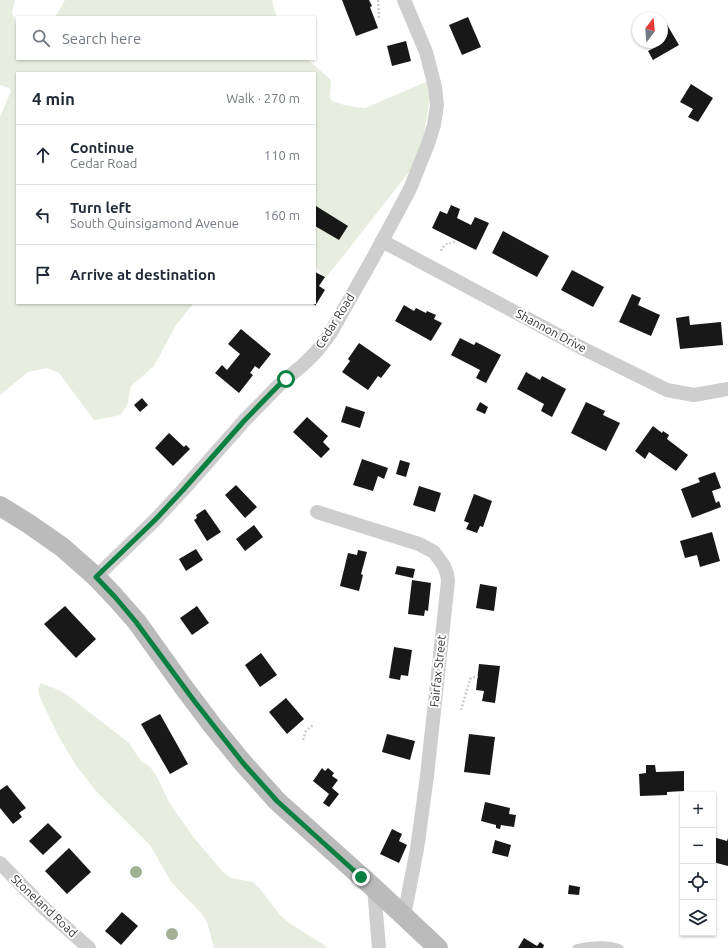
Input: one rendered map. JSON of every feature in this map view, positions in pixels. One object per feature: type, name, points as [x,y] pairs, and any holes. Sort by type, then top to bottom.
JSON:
[{"type":"main road","points":[[0,506],[62,547],[96,577],[136,622],[212,725],[277,801],[438,948]]},
{"type":"street","name":"Cedar Road","points":[[96,577],[155,520],[244,421],[278,386],[316,352],[330,334],[410,189],[434,125],[437,105],[435,88],[426,52],[404,0]]},
{"type":"street","name":"Shannon Drive","points":[[382,241],[584,348],[667,390],[694,395],[728,389]]},
{"type":"street","name":"Fairfax Street","points":[[317,512],[420,544],[434,552],[442,562],[447,574],[448,581],[445,614],[427,776],[404,916]]},
{"type":"street","name":"Stoneland Road","points":[[0,863],[45,909],[90,948]]},
{"type":"street","points":[[374,888],[380,948]]},
{"type":"lane","points":[[576,948],[608,945],[620,948]]},
{"type":"path","points":[[378,0],[379,18]]},
{"type":"path","points":[[441,252],[447,243],[454,242],[456,240]]},
{"type":"path","points":[[461,710],[470,678],[478,677]]},
{"type":"path","points":[[303,740],[306,732],[313,725]]},
{"type":"green space","points":[[0,0],[15,0],[12,13],[16,24],[16,60],[308,60],[330,79],[331,100],[347,106],[365,108],[433,79],[420,158],[325,279],[316,266],[316,72],[16,72],[16,304],[193,304],[176,325],[154,366],[131,386],[127,406],[120,415],[94,420],[59,373],[47,368],[28,372],[0,395],[0,117],[11,91],[9,88],[0,85]]},
{"type":"green space","points":[[65,0],[273,0],[277,16],[56,16]]},
{"type":"green space","points":[[41,683],[61,691],[70,697],[129,743],[141,761],[150,767],[156,775],[170,804],[195,839],[223,872],[231,878],[253,882],[280,915],[327,948],[214,948],[207,922],[201,913],[171,882],[150,845],[97,792],[77,767],[60,739],[41,700],[38,690]]},
{"type":"building","points":[[342,0],[369,0],[378,28],[356,36]]},
{"type":"building","points":[[468,17],[481,47],[462,55],[449,25]]},
{"type":"building","points":[[668,26],[679,45],[653,60],[648,51],[654,48],[668,48]]},
{"type":"building","points":[[406,41],[411,61],[392,66],[387,46]]},
{"type":"building","points":[[691,84],[713,98],[698,122],[688,117],[693,109],[680,102]]},
{"type":"building","points":[[451,205],[460,209],[457,218],[471,225],[475,217],[489,223],[476,250],[432,228],[440,211],[447,214]]},
{"type":"building","points":[[316,206],[348,226],[339,240],[316,227]]},
{"type":"building","points":[[503,231],[549,256],[537,277],[492,253]]},
{"type":"building","points":[[572,270],[604,287],[593,307],[561,290]]},
{"type":"building","points":[[316,272],[325,277],[319,286],[325,290],[315,306],[314,304],[316,304]]},
{"type":"building","points":[[632,294],[641,298],[638,305],[660,315],[651,336],[619,322]]},
{"type":"building","points":[[404,305],[414,311],[416,308],[426,313],[427,311],[436,315],[434,319],[442,323],[431,341],[395,321]]},
{"type":"building","points":[[689,316],[690,325],[721,322],[723,345],[680,349],[676,318]]},
{"type":"building","points":[[241,329],[271,354],[259,369],[255,366],[250,373],[253,375],[239,393],[215,373],[222,365],[227,370],[240,354],[228,344]]},
{"type":"building","points":[[460,338],[474,345],[476,342],[501,355],[486,383],[476,378],[480,370],[451,355]]},
{"type":"building","points":[[359,343],[391,365],[381,378],[378,376],[368,390],[342,372],[350,361],[348,359]]},
{"type":"building","points":[[526,372],[540,380],[542,376],[566,389],[552,417],[541,411],[544,404],[517,389]]},
{"type":"building","points":[[142,398],[148,405],[140,412],[134,405]]},
{"type":"building","points":[[480,402],[488,407],[485,414],[476,410]]},
{"type":"building","points":[[586,402],[605,411],[603,415],[620,423],[606,451],[571,433]]},
{"type":"building","points":[[346,406],[365,412],[360,428],[341,422]]},
{"type":"building","points":[[307,417],[328,436],[323,442],[330,449],[321,458],[293,432]]},
{"type":"building","points":[[653,426],[662,433],[663,431],[669,435],[667,439],[688,455],[676,471],[649,452],[645,459],[635,451]]},
{"type":"building","points":[[169,433],[184,447],[186,445],[190,449],[173,466],[155,448]]},
{"type":"building","points":[[362,459],[388,468],[384,479],[378,476],[373,491],[353,485]]},
{"type":"building","points":[[400,460],[410,463],[406,477],[396,474]]},
{"type":"building","points":[[715,472],[721,488],[712,491],[716,503],[719,501],[721,507],[692,518],[681,489],[700,482],[698,478]]},
{"type":"building","points":[[236,485],[257,507],[245,518],[225,495]]},
{"type":"building","points":[[419,486],[441,493],[435,512],[413,505]]},
{"type":"building","points":[[474,494],[492,501],[483,527],[480,526],[477,533],[466,529],[469,523],[464,521]]},
{"type":"building","points":[[205,509],[221,532],[207,541],[194,520],[197,518],[196,515]]},
{"type":"building","points":[[254,525],[263,537],[245,551],[236,539]]},
{"type":"building","points":[[712,532],[720,561],[700,567],[697,555],[685,558],[680,541]]},
{"type":"building","points":[[196,549],[203,560],[186,571],[179,559]]},
{"type":"building","points":[[358,550],[367,552],[361,574],[363,575],[359,591],[340,586],[348,553],[357,555]]},
{"type":"building","points":[[397,566],[415,569],[413,578],[395,574]]},
{"type":"building","points":[[412,580],[431,583],[428,611],[425,610],[424,616],[408,614]]},
{"type":"building","points":[[480,584],[497,587],[494,611],[476,608]]},
{"type":"building","points":[[65,606],[96,639],[76,658],[44,624]]},
{"type":"building","points":[[197,606],[209,623],[192,635],[180,618]]},
{"type":"building","points":[[394,647],[412,650],[408,676],[401,675],[400,680],[389,678]]},
{"type":"building","points":[[261,653],[277,675],[260,687],[245,665]]},
{"type":"building","points":[[479,664],[500,666],[495,703],[482,701],[484,691],[476,690]]},
{"type":"building","points":[[286,698],[304,719],[287,734],[269,712]]},
{"type":"building","points":[[160,714],[188,764],[170,774],[141,724]]},
{"type":"building","points":[[387,734],[415,741],[410,760],[382,752]]},
{"type":"building","points":[[469,734],[495,737],[490,775],[464,772]]},
{"type":"building","points":[[646,765],[655,765],[656,772],[684,771],[684,791],[667,792],[667,795],[640,796],[639,774],[646,773]]},
{"type":"building","points":[[322,768],[325,771],[328,768],[334,773],[332,776],[338,780],[332,788],[339,794],[329,807],[323,803],[329,794],[313,781]]},
{"type":"building","points":[[7,785],[26,808],[19,813],[22,817],[13,824],[0,808],[0,790]]},
{"type":"building","points":[[485,802],[510,808],[509,814],[516,815],[514,827],[501,825],[500,829],[496,828],[496,825],[481,821]]},
{"type":"building","points":[[48,823],[62,837],[43,855],[29,841]]},
{"type":"building","points":[[392,829],[402,834],[399,841],[407,845],[399,863],[380,854]]},
{"type":"building","points":[[716,838],[727,841],[728,838],[728,866],[716,863]]},
{"type":"building","points":[[495,840],[511,845],[508,857],[492,853]]},
{"type":"building","points":[[69,848],[91,872],[67,894],[45,871]]},
{"type":"building","points":[[569,885],[580,887],[579,895],[568,894]]},
{"type":"building","points":[[122,912],[138,926],[121,945],[105,931]]},
{"type":"building","points":[[524,938],[537,946],[540,942],[544,945],[543,948],[518,948]]},
{"type":"route","points":[[286,379],[244,421],[155,520],[96,577],[136,622],[212,725],[243,763],[277,801],[361,877]]}]
